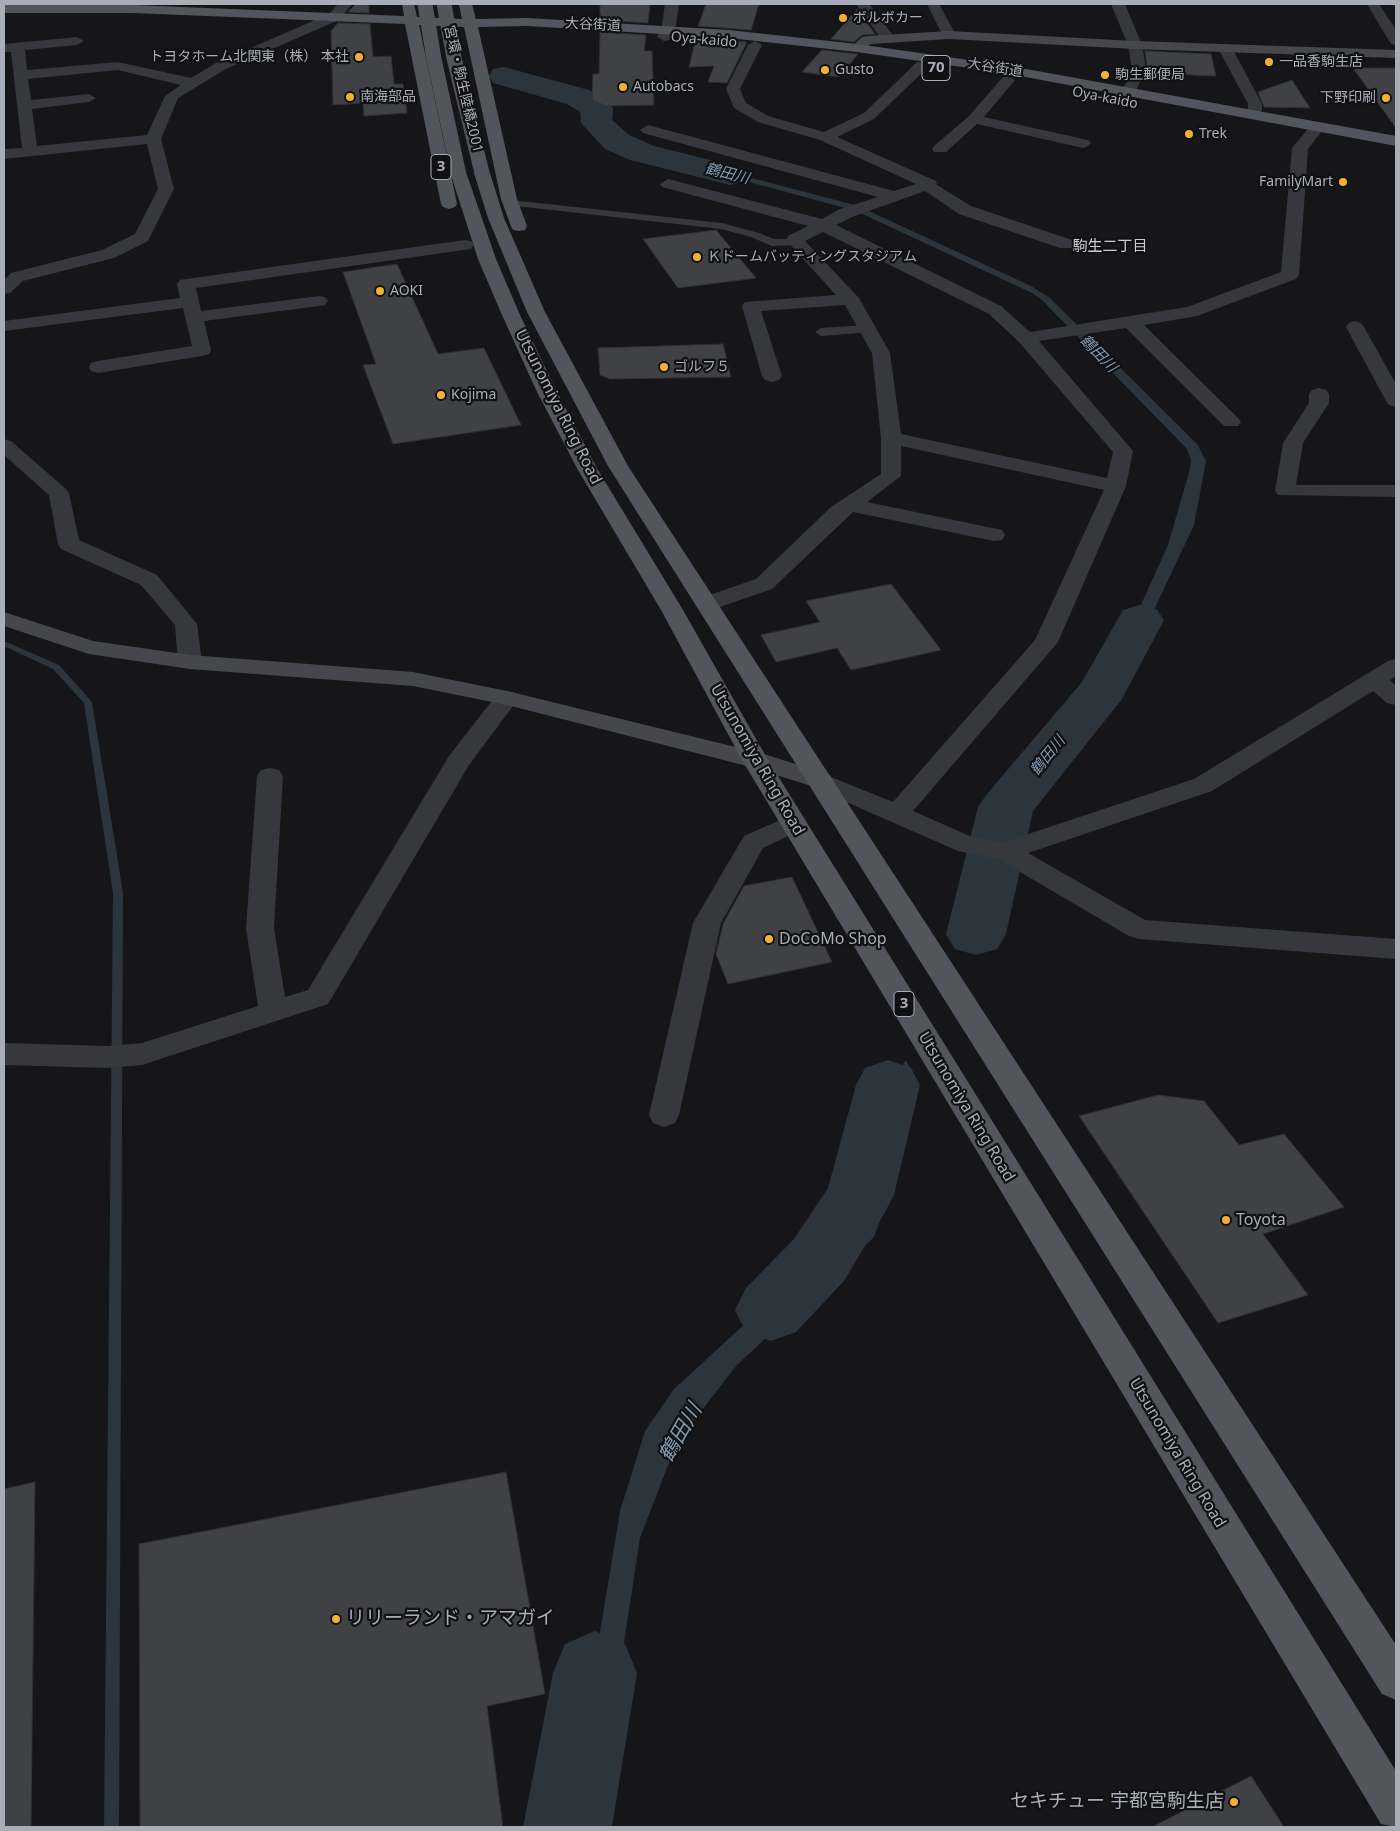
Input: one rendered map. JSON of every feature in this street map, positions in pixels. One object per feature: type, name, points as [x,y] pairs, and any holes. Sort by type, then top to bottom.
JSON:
[{"type":"main road","name":"3","points":[[408,4],[450,211],[478,276],[524,314],[535,272],[532,263]]},
{"type":"main road","name":"宮環・駒生陸橋2001","points":[[425,4],[434,59],[470,174]]},
{"type":"main road","name":"宮環・駒生陸橋2001","points":[[444,4],[454,58],[470,174]]},
{"type":"main road","points":[[465,4],[511,203],[523,237]]},
{"type":"main road","name":"Oya-kaido","points":[[4,9],[40,6],[172,10],[470,23],[530,30],[666,33],[922,65],[1008,80],[1121,96],[1313,131],[1396,152]]},
{"type":"main road","name":"大谷街道","points":[[666,33],[857,48],[1004,69],[1121,96],[1251,114],[1313,131],[1396,141]]},
{"type":"main road","name":"Utsunomiya Ring Road","points":[[470,174],[487,259],[524,314],[706,604],[1396,1680]]},
{"type":"main road","name":"Utsunomiya Ring Road","points":[[524,314],[547,392],[588,470],[672,610],[755,760],[1396,1809]]},
{"type":"street","points":[[4,288],[17,278],[108,254],[142,237],[166,189],[153,139],[172,96],[221,66],[334,17],[345,4]]},
{"type":"street","points":[[666,33],[672,4]]},
{"type":"street","points":[[862,4],[888,38]]},
{"type":"street","points":[[933,4],[949,35]]},
{"type":"street","points":[[1118,4],[1135,45],[1139,69],[1121,96]]},
{"type":"street","points":[[1373,4],[1396,41]]},
{"type":"street","points":[[857,48],[867,40],[949,35],[1135,45],[1396,54]]},
{"type":"street","points":[[30,151],[20,109],[20,75],[10,47],[77,41]]},
{"type":"street","points":[[706,604],[764,584],[849,505],[891,476],[892,438],[881,354],[849,299],[794,240],[821,224],[846,213],[930,184],[825,136],[763,119],[740,105],[735,98],[734,89],[755,45]]},
{"type":"street","points":[[1225,48],[1255,104],[1255,110],[1251,114]]},
{"type":"street","points":[[825,136],[869,116],[922,65]]},
{"type":"street","points":[[20,75],[118,66],[192,83]]},
{"type":"street","points":[[940,149],[974,119],[1008,80]]},
{"type":"street","points":[[20,109],[89,98]]},
{"type":"street","points":[[974,119],[1082,143]]},
{"type":"street","points":[[648,130],[894,196]]},
{"type":"street","points":[[1026,338],[1191,312],[1290,275],[1300,148],[1313,131]]},
{"type":"street","points":[[4,154],[153,139]]},
{"type":"street","points":[[668,184],[821,224],[995,310],[1026,338],[1123,450],[1116,486],[1046,642],[897,814]]},
{"type":"street","points":[[926,185],[965,210],[1066,244]]},
{"type":"street","points":[[98,366],[202,350],[186,284],[465,244]]},
{"type":"street","points":[[772,376],[751,306],[849,299]]},
{"type":"street","points":[[4,326],[192,310],[319,302]]},
{"type":"street","points":[[1131,322],[1231,422]]},
{"type":"street","points":[[1355,327],[1396,401]]},
{"type":"street","points":[[1319,394],[1319,403],[1293,443],[1285,491],[1396,491]]},
{"type":"street","points":[[892,438],[1116,486]]},
{"type":"street","points":[[4,445],[59,493],[69,544],[149,580],[186,624],[190,662]]},
{"type":"street","points":[[849,505],[994,535]]},
{"type":"street","points":[[4,619],[89,647],[190,662],[413,678],[507,698],[755,760],[821,781],[967,845],[1005,851],[1139,929],[1396,949]]},
{"type":"street","points":[[1005,851],[1203,785],[1396,666]]},
{"type":"street","points":[[1376,680],[1396,698]]},
{"type":"street","points":[[4,1054],[107,1057],[142,1054],[318,997],[458,762],[507,698]]},
{"type":"street","points":[[270,776],[260,928],[273,1012]]},
{"type":"street","points":[[664,1114],[707,924],[753,842],[794,823]]},
{"type":"lane","points":[[511,203],[722,226],[755,235],[772,243],[796,242]]},
{"type":"lane","points":[[821,332],[868,330]]},
{"type":"water","points":[[509,77],[572,92],[585,97],[596,104],[600,113],[601,123],[606,131],[617,138],[657,153],[858,206],[1031,286],[1050,298],[1197,444],[1206,461],[1194,525],[1113,697],[1090,731],[1011,814],[1007,829],[996,940],[978,938],[993,811],[1096,704],[1168,545],[1190,469],[1191,460],[1187,449],[1042,300],[1032,293],[856,211],[654,156],[620,143],[599,131],[592,122],[592,112],[585,102],[568,94],[504,80]]},
{"type":"water","points":[[906,1060],[913,1075],[892,1122],[889,1197],[874,1237],[737,1365],[677,1442],[640,1538],[596,1827],[568,1827],[620,1511],[645,1431],[674,1389],[857,1221],[867,1193],[872,1124],[881,1097]]},
{"type":"building","points":[[356,4],[369,4],[369,13],[348,12]]},
{"type":"building","points":[[600,4],[650,4],[648,23],[600,20]]},
{"type":"building","points":[[706,4],[759,4],[751,30],[698,26]]},
{"type":"building","points":[[857,9],[875,34],[862,35],[854,42],[831,39]]},
{"type":"building","points":[[338,23],[370,24],[373,57],[391,56],[394,84],[403,84],[407,113],[364,116],[363,103],[333,105],[331,31]]},
{"type":"building","name":"Autobacs","points":[[600,32],[646,35],[644,51],[652,51],[654,105],[606,106],[592,100],[593,74],[599,74]]},
{"type":"building","points":[[696,38],[747,42],[727,83],[708,82],[714,66],[689,67]]},
{"type":"building","points":[[822,50],[858,54],[839,77],[802,72]]},
{"type":"building","points":[[1145,51],[1211,54],[1216,76],[1148,73]]},
{"type":"building","name":"下野印刷","points":[[1353,68],[1396,68],[1396,128]]},
{"type":"building","points":[[1292,80],[1310,108],[1264,107],[1258,92]]},
{"type":"building","name":"Ｋドームバッティングスタジアム","points":[[716,230],[756,278],[678,288],[643,239]]},
{"type":"building","name":"Kojima","points":[[397,264],[438,354],[484,348],[521,425],[393,444],[363,365],[376,364],[343,272]]},
{"type":"building","name":"ゴルフ５","points":[[723,344],[731,377],[610,379],[600,375],[598,348]]},
{"type":"building","points":[[891,584],[941,650],[851,670],[837,648],[776,662],[761,635],[820,622],[806,601]]},
{"type":"building","name":"DoCoMo Shop","points":[[792,877],[832,962],[728,984],[716,954],[723,924],[744,886]]},
{"type":"building","name":"Toyota","points":[[1158,1095],[1204,1101],[1239,1145],[1284,1134],[1344,1207],[1263,1234],[1308,1295],[1218,1323],[1079,1116]]},
{"type":"building","name":"リリーランド・アマガイ","points":[[506,1472],[545,1694],[487,1706],[503,1827],[140,1827],[139,1544]]},
{"type":"building","points":[[35,1482],[31,1827],[4,1827],[4,1489]]},
{"type":"building","name":"セキチュー 宇都宮駒生店","points":[[1251,1776],[1284,1827],[1152,1827]]},
{"type":"waterway","name":"鶴田川","points":[[504,76],[578,97],[597,109],[595,116],[597,123],[617,142],[642,153],[730,175]]},
{"type":"waterway","name":"鶴田川","points":[[976,934],[1006,807],[1104,688],[1140,620]]},
{"type":"waterway","points":[[4,643],[56,667],[88,702],[118,893],[112,1827]]},
{"type":"waterway","name":"鶴田川","points":[[771,1310],[819,1260],[860,1195],[888,1085]]},
{"type":"waterway","name":"鶴田川","points":[[567,1827],[595,1673]]},
{"type":"place","name":"ボルボカー","points":[[843,18]]},
{"type":"place","name":"トヨタホーム北関東（株） 本社","points":[[359,57]]},
{"type":"place","name":"一品香駒生店","points":[[1269,62]]},
{"type":"place","name":"Gusto","points":[[825,70]]},
{"type":"place","name":"駒生郵便局","points":[[1105,75]]},
{"type":"place","name":"Autobacs","points":[[623,87]]},
{"type":"place","name":"南海部品","points":[[350,97]]},
{"type":"place","name":"下野印刷","points":[[1386,98]]},
{"type":"place","name":"Trek","points":[[1189,134]]},
{"type":"place","name":"FamilyMart","points":[[1343,182]]},
{"type":"place","name":"Ｋドームバッティングスタジアム","points":[[697,257]]},
{"type":"place","name":"AOKI","points":[[380,291]]},
{"type":"place","name":"ゴルフ５","points":[[664,367]]},
{"type":"place","name":"Kojima","points":[[441,395]]},
{"type":"place","name":"DoCoMo Shop","points":[[769,939]]},
{"type":"place","name":"Toyota","points":[[1226,1220]]},
{"type":"place","name":"リリーランド・アマガイ","points":[[336,1619]]},
{"type":"place","name":"セキチュー 宇都宮駒生店","points":[[1234,1802]]},
{"type":"district","name":"駒生二丁目","points":[[1110,247]]}]
